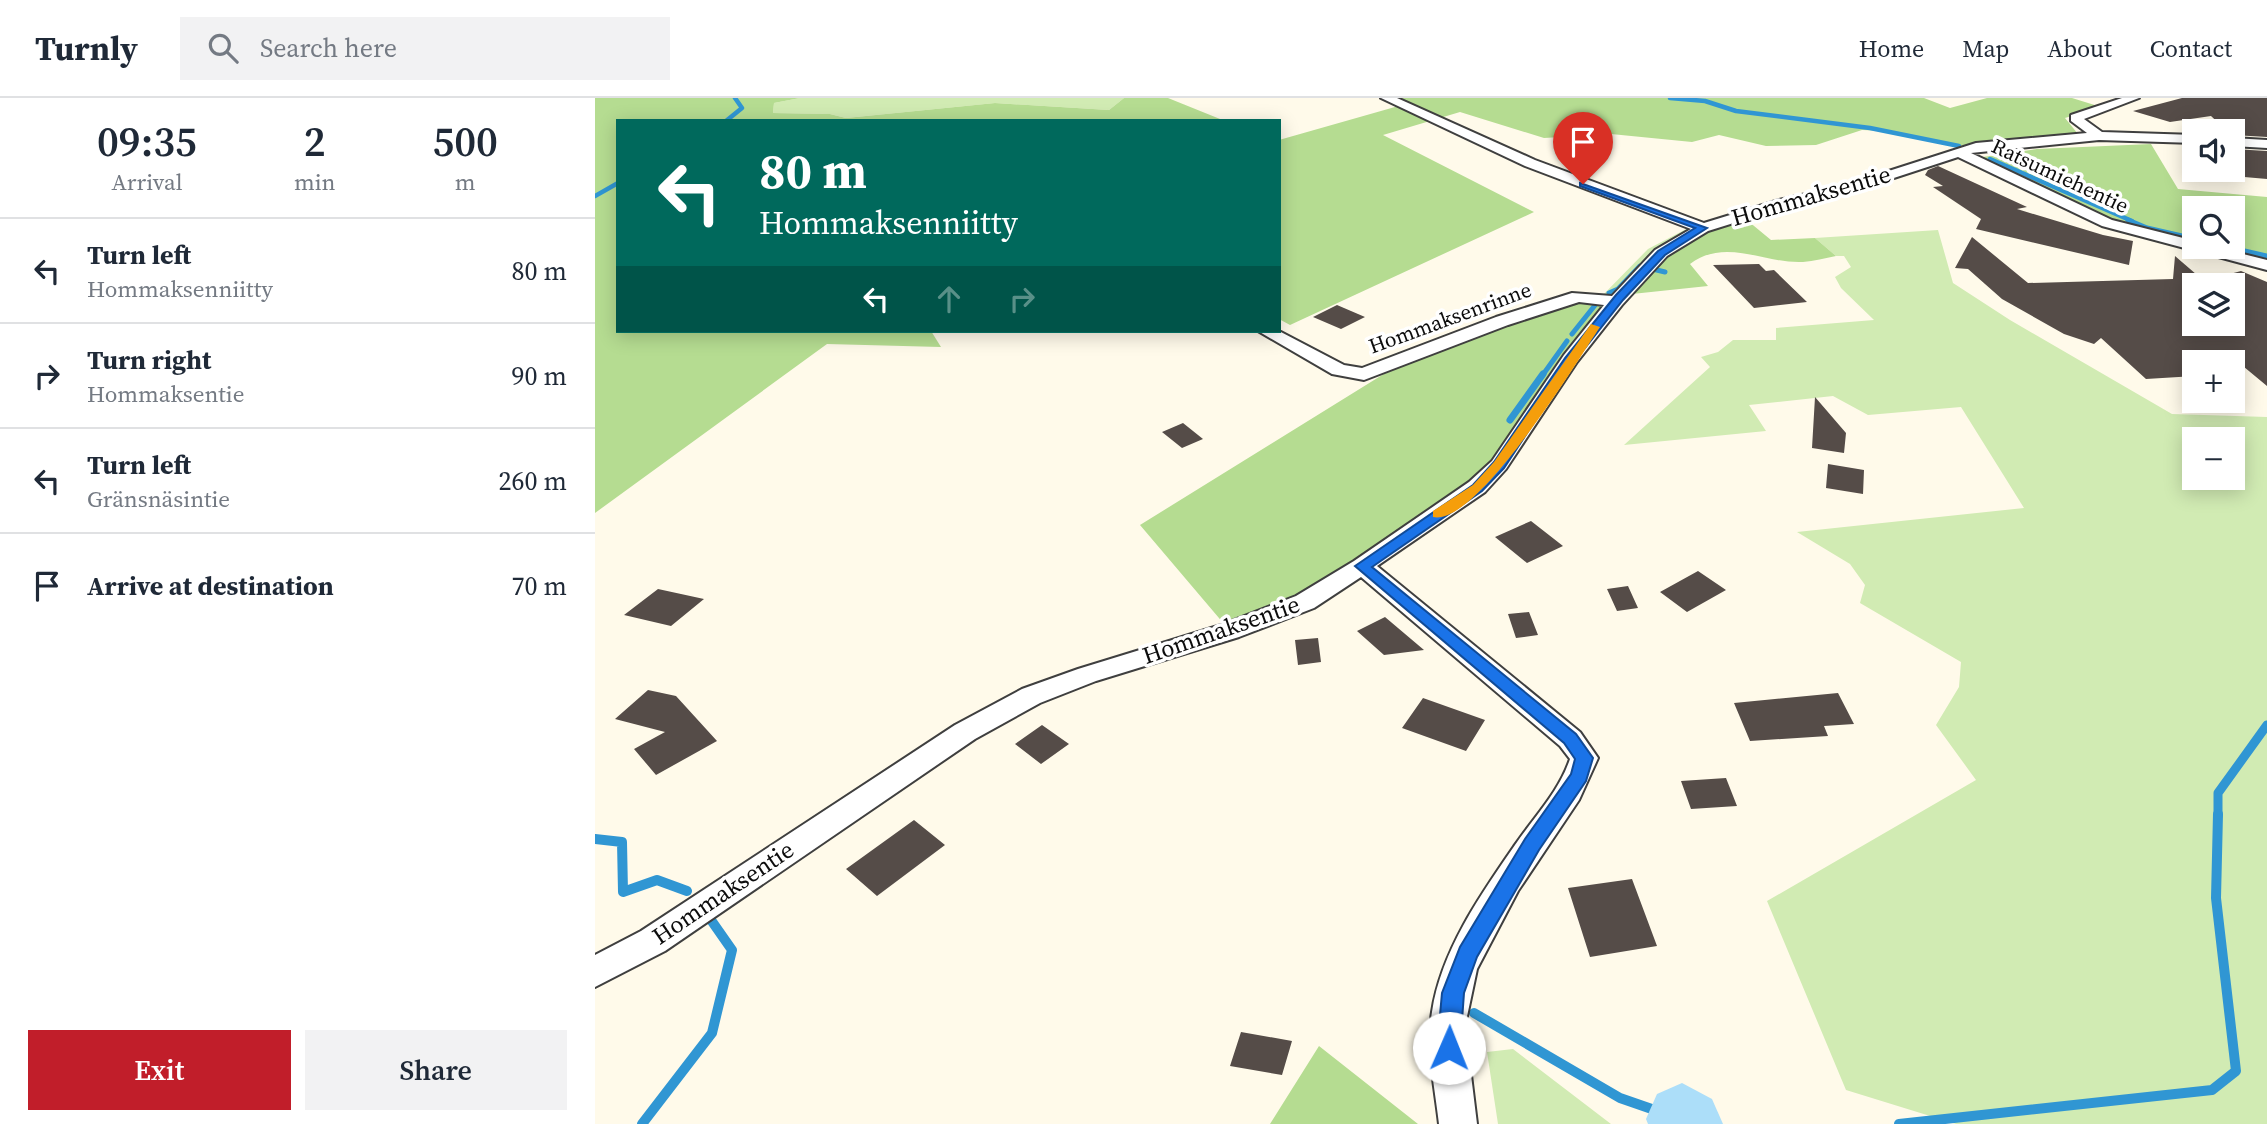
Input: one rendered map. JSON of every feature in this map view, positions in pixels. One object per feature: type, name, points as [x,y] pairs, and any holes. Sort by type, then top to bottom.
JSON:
[{"type":"street","points":[[1387,98],[1530,163],[1703,228]]},
{"type":"street","points":[[2099,136],[2075,118],[2133,98]]},
{"type":"street","points":[[2082,101],[2101,107]]},
{"type":"street","name":"Hommaksentie","points":[[595,972],[653,941],[965,732],[1031,696],[1087,675],[1230,632],[1305,602],[1362,566],[1478,488],[1499,465],[1585,339],[1616,301],[1661,253],[1703,228],[1784,203],[1846,189],[1976,147],[2099,136],[2182,139]]},
{"type":"street","points":[[2245,143],[2267,144]]},
{"type":"street","name":"Ratsumiehentie","points":[[1958,152],[2107,223],[2267,265]]},
{"type":"street","name":"Hommaksenrinne","points":[[1271,333],[1339,370],[1364,374],[1501,321],[1578,298],[1616,301]]},
{"type":"street","points":[[1362,566],[1570,738],[1584,758],[1580,776],[1532,845],[1468,954],[1453,993],[1449,1048],[1458,1124]]},
{"type":"green space","points":[[595,98],[800,98],[774,103],[773,113],[830,114],[846,118],[995,103],[1109,110],[1124,98],[1168,98],[1220,119],[616,119],[616,333],[932,333],[941,347],[827,344],[595,513]]},
{"type":"green space","points":[[800,98],[1124,98],[1109,110],[995,103],[846,118],[830,114],[773,113],[774,103]]},
{"type":"green space","points":[[1387,98],[1924,98],[1950,108],[1987,98],[2072,98],[2101,107],[2065,118],[2078,134],[1959,146],[1888,131],[1862,130],[1816,145],[1766,146],[1719,135],[1692,142],[1611,134],[1544,138],[1460,112],[1383,135],[1534,212],[1290,325],[1281,320],[1281,139],[1402,105]]},
{"type":"green space","points":[[2151,144],[2178,189],[2267,197],[2267,261],[2245,256],[2245,196],[2182,196],[2182,241],[2126,225],[1976,158],[2037,149]]},
{"type":"green space","points":[[1748,221],[1771,240],[1815,238],[1836,256],[1788,262],[1731,252],[1717,253],[1704,256],[1690,264],[1708,286],[1632,294],[1664,256],[1705,230]]},
{"type":"green space","points":[[1692,226],[1703,228],[1616,301],[1599,299],[1648,249]]},
{"type":"green space","points":[[1938,230],[1953,283],[2010,320],[2172,414],[2267,417],[2267,1124],[1956,1124],[1846,1090],[1767,901],[1976,780],[1936,725],[1959,687],[1961,662],[1860,603],[1865,585],[1850,564],[1797,532],[2024,508],[1961,407],[1868,415],[1833,396],[1749,405],[1766,431],[1624,445],[1710,367],[1701,357],[1718,352],[1733,340],[1776,340],[1776,328],[1874,320],[1841,288],[1835,277],[1851,267],[1844,256],[1836,256],[1815,238]]},
{"type":"green space","points":[[1578,297],[1616,301],[1499,465],[1362,566],[1230,631],[1140,525],[1408,359]]},
{"type":"green space","points":[[1319,1046],[1418,1124],[1270,1124]]},
{"type":"green space","points":[[1513,1049],[1611,1124],[1498,1124],[1487,1052]]},
{"type":"building","points":[[2182,98],[2267,98],[2267,137],[2245,136],[2245,119],[2214,119],[2211,116],[2170,122],[2133,111]]},
{"type":"building","points":[[2245,150],[2267,151],[2267,179],[2245,177]]},
{"type":"building","points":[[1938,166],[2027,207],[2017,209],[2103,235],[2133,241],[2129,265],[1976,229],[1981,219],[1933,187],[1943,186],[1925,175],[1928,170]]},
{"type":"building","points":[[1972,237],[2028,283],[2173,279],[2175,256],[2195,273],[2182,273],[2182,336],[2245,336],[2245,273],[2234,273],[2241,271],[2267,282],[2267,386],[2245,368],[2245,350],[2182,350],[2182,377],[2146,379],[2101,338],[2094,344],[2064,334],[2002,299],[1968,269],[1955,268]]},
{"type":"building","points":[[1759,264],[1766,271],[1774,270],[1807,302],[1754,308],[1713,265]]},
{"type":"building","points":[[1337,305],[1365,317],[1341,329],[1313,317]]},
{"type":"building","points":[[1815,397],[1846,433],[1844,453],[1812,448]]},
{"type":"building","points":[[1183,423],[1203,439],[1182,448],[1162,432]]},
{"type":"building","points":[[1828,464],[1864,470],[1863,494],[1826,488]]},
{"type":"building","points":[[1531,521],[1563,546],[1527,563],[1495,537]]},
{"type":"building","points":[[1698,571],[1726,590],[1687,612],[1660,592]]},
{"type":"building","points":[[1628,586],[1638,608],[1617,611],[1607,589]]},
{"type":"building","points":[[658,589],[704,599],[671,626],[624,615]]},
{"type":"building","points":[[1529,612],[1538,635],[1516,638],[1508,614]]},
{"type":"building","points":[[1385,617],[1424,650],[1384,655],[1357,631]]},
{"type":"building","points":[[1318,638],[1321,662],[1298,665],[1295,640]]},
{"type":"building","points":[[648,690],[676,696],[717,741],[656,775],[634,749],[665,732],[615,719]]},
{"type":"building","points":[[1838,693],[1854,724],[1824,726],[1828,736],[1750,741],[1734,703]]},
{"type":"building","points":[[1423,698],[1485,720],[1466,751],[1402,728]]},
{"type":"building","points":[[1042,725],[1069,744],[1041,764],[1015,744]]},
{"type":"building","points":[[1726,778],[1737,806],[1691,809],[1681,781]]},
{"type":"building","points":[[914,820],[945,845],[877,896],[846,869]]},
{"type":"building","points":[[1632,879],[1657,946],[1590,957],[1568,888]]},
{"type":"building","points":[[1241,1032],[1292,1041],[1282,1075],[1230,1066]]},
{"type":"waterway","points":[[728,119],[742,108],[735,98]]},
{"type":"waterway","points":[[1670,98],[1705,101],[1736,111],[1870,128],[1959,146]]},
{"type":"waterway","points":[[1990,159],[2132,221]]},
{"type":"waterway","points":[[595,196],[616,184]]},
{"type":"waterway","points":[[2128,220],[2147,228],[2182,236]]},
{"type":"waterway","points":[[2245,251],[2267,256]]},
{"type":"waterway","points":[[1609,293],[1618,289],[1640,266],[1665,272]]},
{"type":"waterway","points":[[1572,334],[1596,304]]},
{"type":"waterway","points":[[1542,376],[1567,341]]},
{"type":"waterway","points":[[1510,420],[1543,374]]},
{"type":"waterway","points":[[2218,814],[2218,793],[2267,725]]},
{"type":"waterway","points":[[1899,1124],[2212,1090],[2236,1071],[2216,898],[2218,814]]},
{"type":"waterway","points":[[595,839],[622,842],[623,892],[657,880],[687,891]]},
{"type":"waterway","points":[[642,1124],[712,1033],[732,950],[711,920]]},
{"type":"waterway","points":[[1474,1013],[1620,1098],[1695,1124]]},
{"type":"waterway","points":[[1682,1119],[1687,1124]]},
{"type":"slow traffic","points":[[1438,514],[1478,488],[1499,465],[1569,360],[1595,327]]},
{"type":"route","points":[[1449,1048],[1449,1012],[1453,993],[1468,954],[1532,845],[1580,776],[1584,758],[1570,738],[1362,566],[1478,488],[1499,465],[1569,360],[1620,298],[1661,253],[1703,228],[1583,184]]}]
